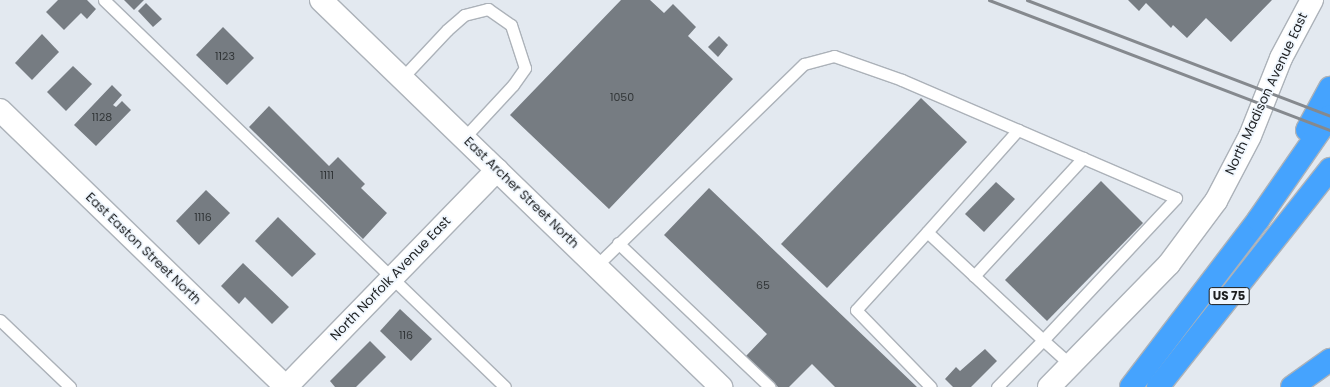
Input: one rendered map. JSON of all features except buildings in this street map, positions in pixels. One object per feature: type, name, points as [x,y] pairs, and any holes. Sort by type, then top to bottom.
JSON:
[{"type":"highway","points":[[1258,220],[1330,88]]},
{"type":"highway","points":[[1131,387],[1258,220],[1330,116]]},
{"type":"highway","name":"US 75","points":[[1158,387],[1330,169]]},
{"type":"highway","points":[[1292,387],[1330,360]]},
{"type":"street","name":"East Archer Street North","points":[[321,0],[721,387]]},
{"type":"street","name":"North Madison Avenue East","points":[[1049,387],[1169,264],[1216,201],[1250,136],[1281,58],[1312,0]]},
{"type":"street","name":"East Easton Street North","points":[[0,110],[286,387]]},
{"type":"street","name":"North Norfolk Avenue East","points":[[286,387],[497,170]]},
{"type":"lane","points":[[104,0],[505,387]]},
{"type":"lane","points":[[402,78],[447,30],[464,15],[488,9],[510,26],[525,68],[513,85],[464,138]]},
{"type":"lane","points":[[596,266],[804,64],[834,56],[902,80],[1176,198],[997,387]]},
{"type":"lane","points":[[931,387],[856,310],[1018,130]]},
{"type":"lane","points":[[974,276],[1083,158]]},
{"type":"lane","points":[[927,232],[1071,365]]},
{"type":"lane","points":[[618,243],[770,387]]},
{"type":"lane","points":[[0,320],[70,387]]},
{"type":"railway","points":[[989,0],[1330,130]]},
{"type":"railway","points":[[1027,0],[1330,116]]}]
